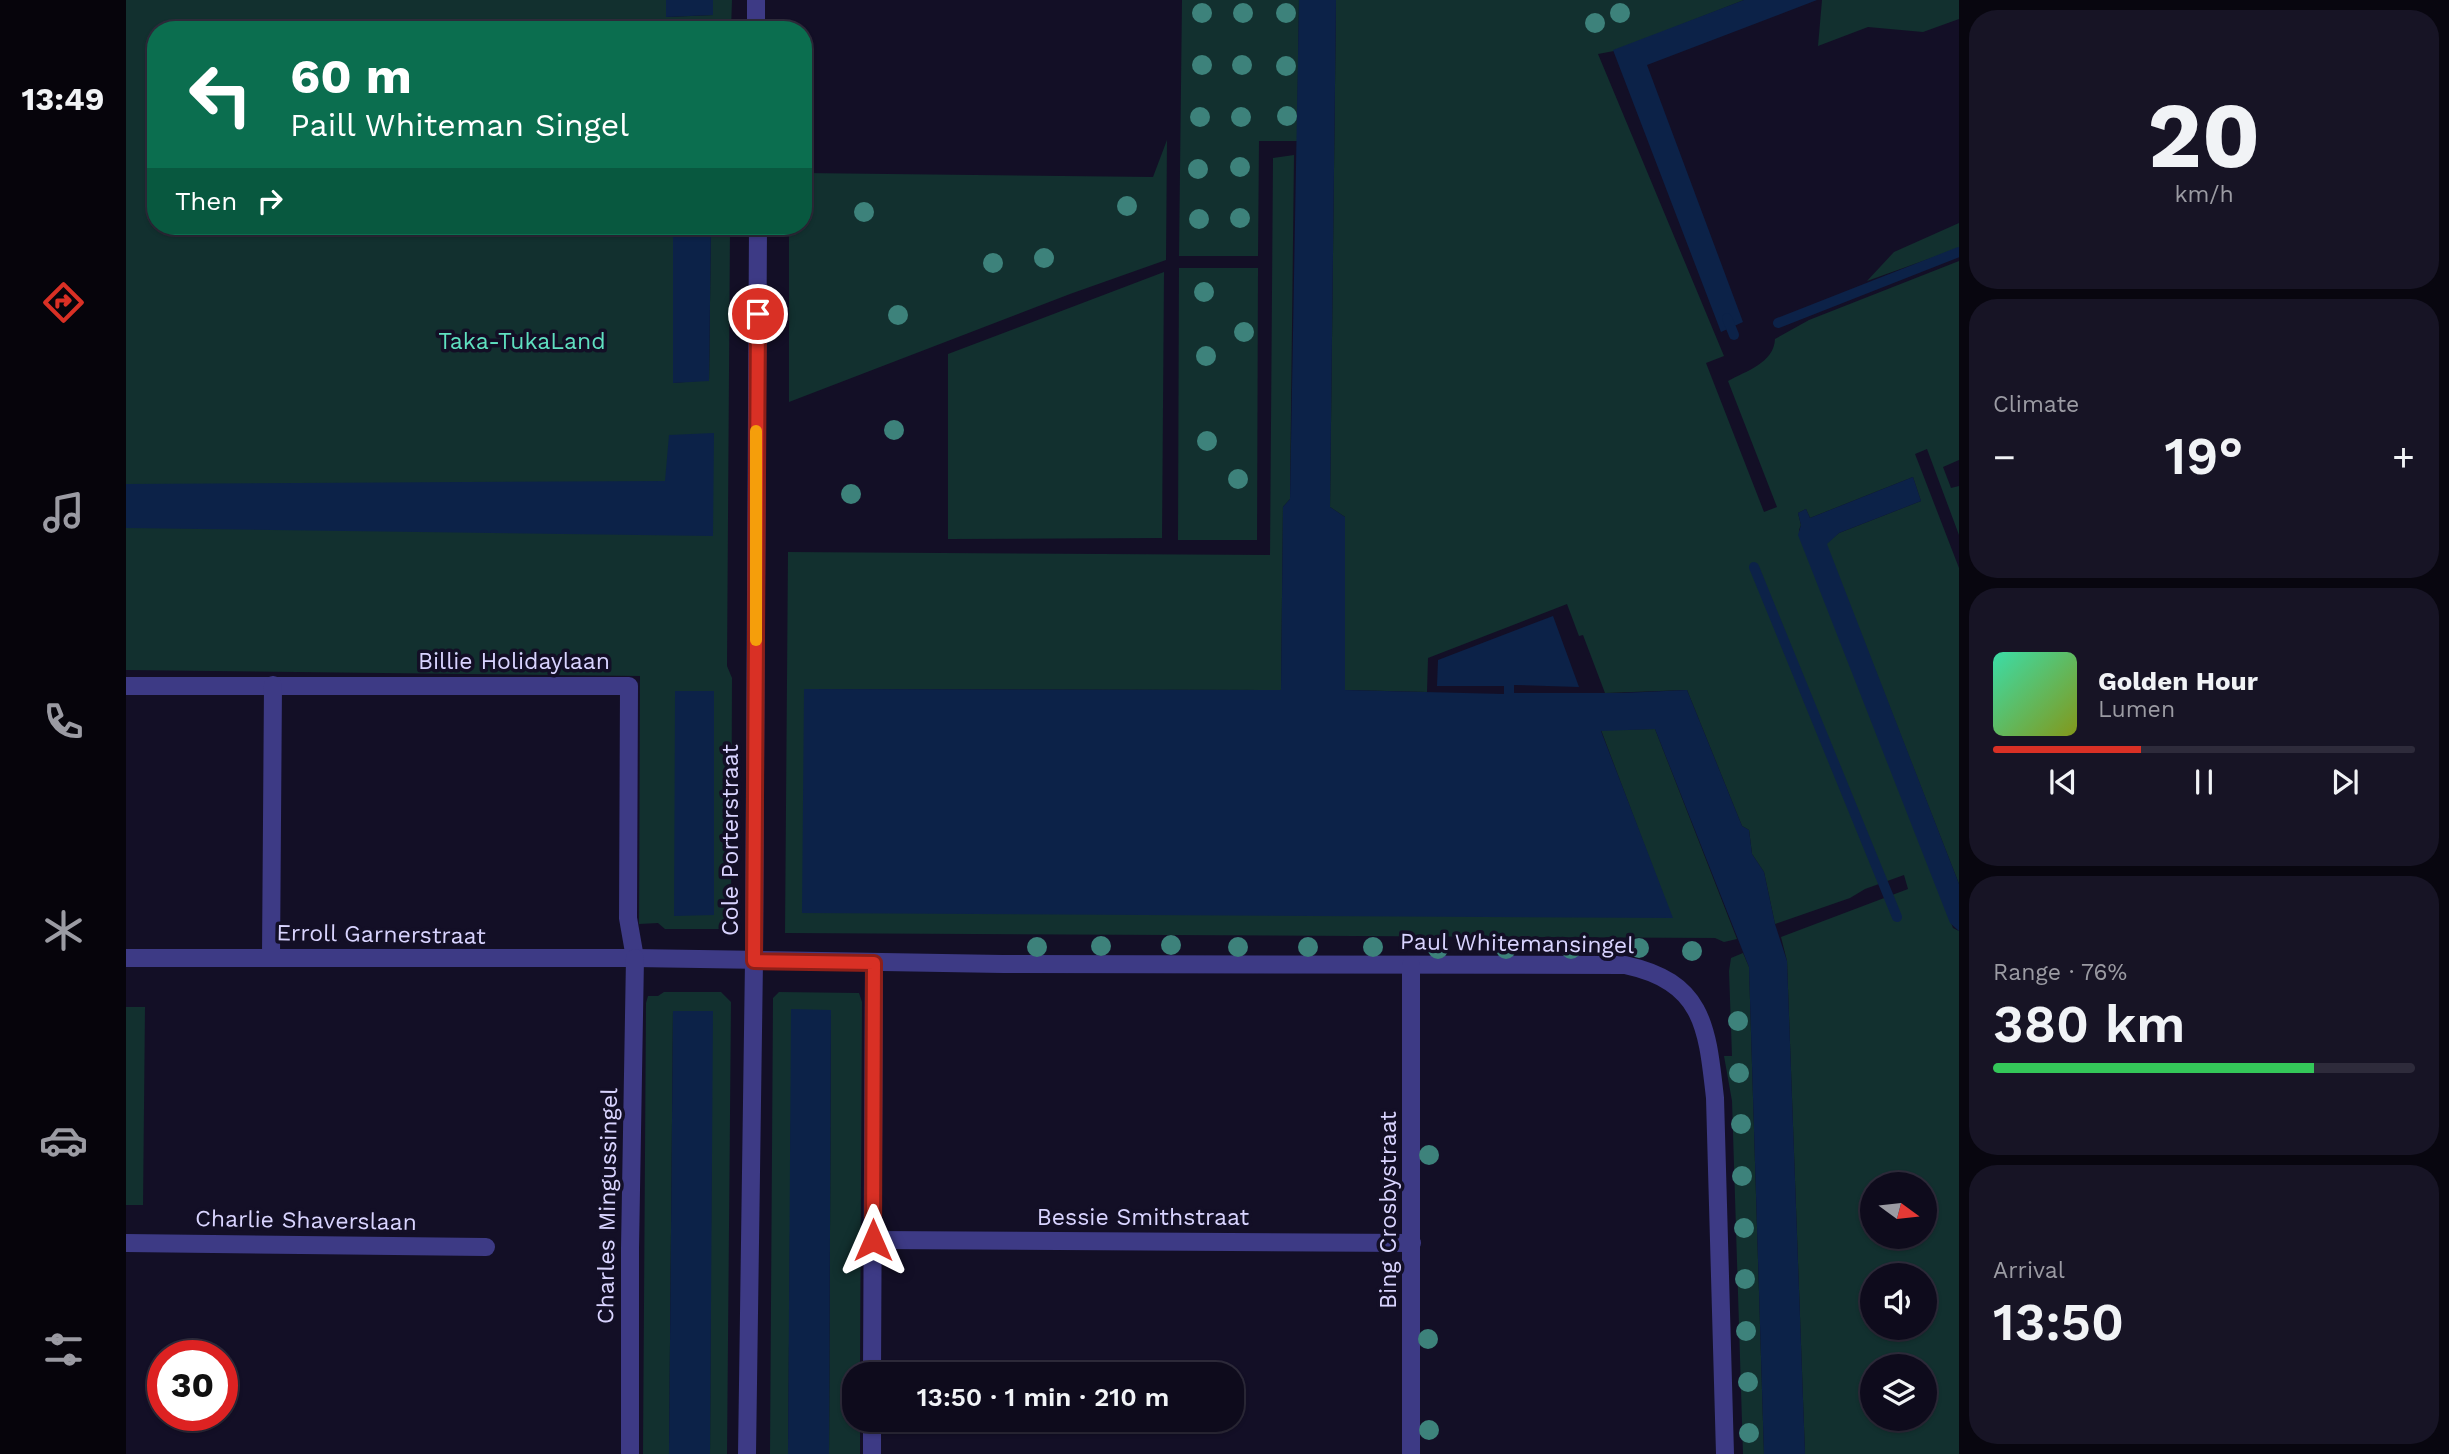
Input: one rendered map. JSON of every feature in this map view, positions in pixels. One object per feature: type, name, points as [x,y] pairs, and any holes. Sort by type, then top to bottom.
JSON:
[{"type":"street","points":[[756,0],[756,21]]},
{"type":"street","name":"Cole Porterstraat","points":[[747,1454],[754,961],[758,235]]},
{"type":"street","points":[[271,957],[273,685]]},
{"type":"street","name":"Billie Holidaylaan","points":[[126,686],[629,686],[628,918],[635,958]]},
{"type":"street","name":"Erroll Garnerstraat","points":[[126,958],[635,958],[754,961]]},
{"type":"street","name":"Charles Mingussingel","points":[[630,1454],[635,958]]},
{"type":"street","name":"Paul Whitemansingel","points":[[754,961],[1625,965],[1650,970],[1667,978],[1683,991],[1697,1013],[1709,1044],[1715,1098],[1725,1454]]},
{"type":"street","points":[[872,1362],[874,963]]},
{"type":"street","name":"Bing Crosbystraat","points":[[1411,1454],[1412,965]]},
{"type":"street","name":"Bessie Smithstraat","points":[[873,1240],[1412,1243]]},
{"type":"street","name":"Charlie Shaverslaan","points":[[126,1243],[486,1247]]},
{"type":"street","points":[[872,1432],[872,1454]]},
{"type":"green space","name":"Taka-TukaLand","points":[[126,0],[666,0],[666,17],[713,15],[713,0],[732,0],[731,21],[147,21],[147,235],[673,235],[673,383],[709,380],[711,235],[730,235],[727,666],[732,678],[731,922],[725,929],[665,929],[658,923],[639,924],[640,676],[126,670]]},
{"type":"green space","points":[[1182,0],[1299,0],[1297,141],[1259,141],[1258,256],[1179,256]]},
{"type":"green space","points":[[1336,0],[1744,0],[1614,51],[1598,54],[1724,356],[1706,363],[1764,512],[1777,507],[1728,381],[1764,360],[1770,354],[1775,339],[1809,320],[1959,261],[1959,460],[1943,467],[1951,488],[1959,486],[1959,535],[1927,449],[1915,454],[1959,568],[1959,884],[1826,544],[1839,533],[1921,501],[1913,477],[1810,518],[1806,509],[1798,513],[1801,525],[1799,530],[1953,928],[1959,931],[1959,1454],[1805,1454],[1787,961],[1781,937],[1908,889],[1904,875],[1865,889],[1850,898],[1775,924],[1764,872],[1752,854],[1749,830],[1742,826],[1687,690],[1605,693],[1583,635],[1579,636],[1567,604],[1428,658],[1427,692],[1345,690],[1345,517],[1330,507]]},
{"type":"green space","points":[[1822,0],[1959,0],[1959,19],[1923,32],[1868,27],[1818,46]]},
{"type":"green space","points":[[1167,140],[1166,260],[789,402],[789,235],[812,235],[812,173],[1153,177]]},
{"type":"green space","points":[[1294,155],[1290,499],[1283,507],[1281,690],[804,689],[1672,918],[1601,730],[1655,729],[1737,939],[1724,942],[1715,938],[785,933],[788,552],[1270,555],[1273,158]]},
{"type":"green space","points":[[1959,223],[1959,248],[1867,281],[1894,252]]},
{"type":"green space","points":[[1179,268],[1258,268],[1257,540],[1178,540]]},
{"type":"green space","points":[[1164,272],[1162,538],[948,539],[948,354]]},
{"type":"green space","points":[[1743,953],[1749,967],[1764,1454],[1743,1454],[1732,1101],[1724,1056],[1732,1056],[1729,971],[1731,958]]},
{"type":"green space","points":[[664,992],[721,992],[731,1002],[727,1454],[710,1454],[712,1011],[673,1011],[669,1454],[643,1454],[646,1003],[648,996],[658,996]]},
{"type":"green space","points":[[779,992],[859,993],[862,1002],[860,1362],[842,1362],[842,1432],[860,1432],[860,1454],[829,1454],[831,1010],[792,1010],[788,1454],[770,1454],[773,998]]},
{"type":"green space","points":[[126,1007],[145,1007],[143,1205],[126,1205]]},
{"type":"water","points":[[666,0],[713,0],[713,15],[666,17]]},
{"type":"water","points":[[1299,0],[1336,0],[1330,507],[1345,517],[1345,690],[1504,694],[1504,686],[1437,686],[1438,660],[1553,616],[1579,687],[1514,685],[1514,693],[1687,690],[1742,826],[1749,830],[1752,854],[1764,872],[1775,924],[1787,961],[1805,1454],[1764,1454],[1749,967],[1655,729],[1601,731],[1673,918],[802,913],[804,689],[1281,690],[1283,507],[1290,499]]},
{"type":"water","points":[[1744,0],[1817,0],[1647,65],[1743,322],[1721,332],[1613,50]]},
{"type":"water","points":[[673,235],[711,235],[709,381],[673,383]]},
{"type":"water","points":[[714,433],[713,536],[126,528],[126,484],[665,481],[669,435]]},
{"type":"water","points":[[1913,477],[1921,501],[1839,533],[1827,544],[1959,884],[1959,931],[1950,923],[1798,535],[1801,525],[1798,513],[1806,509],[1810,518]]},
{"type":"water","points":[[675,691],[714,691],[714,915],[674,916]]},
{"type":"water","points":[[791,1009],[831,1010],[829,1454],[788,1454]]},
{"type":"water","points":[[673,1011],[713,1011],[710,1454],[669,1454]]},
{"type":"waterway","points":[[1778,323],[1959,252]]},
{"type":"waterway","points":[[1727,318],[1734,335]]},
{"type":"waterway","points":[[1754,567],[1897,917]]},
{"type":"slow traffic","points":[[756,431],[756,640]]},
{"type":"route","points":[[758,314],[754,961],[874,963],[873,1240]]}]
